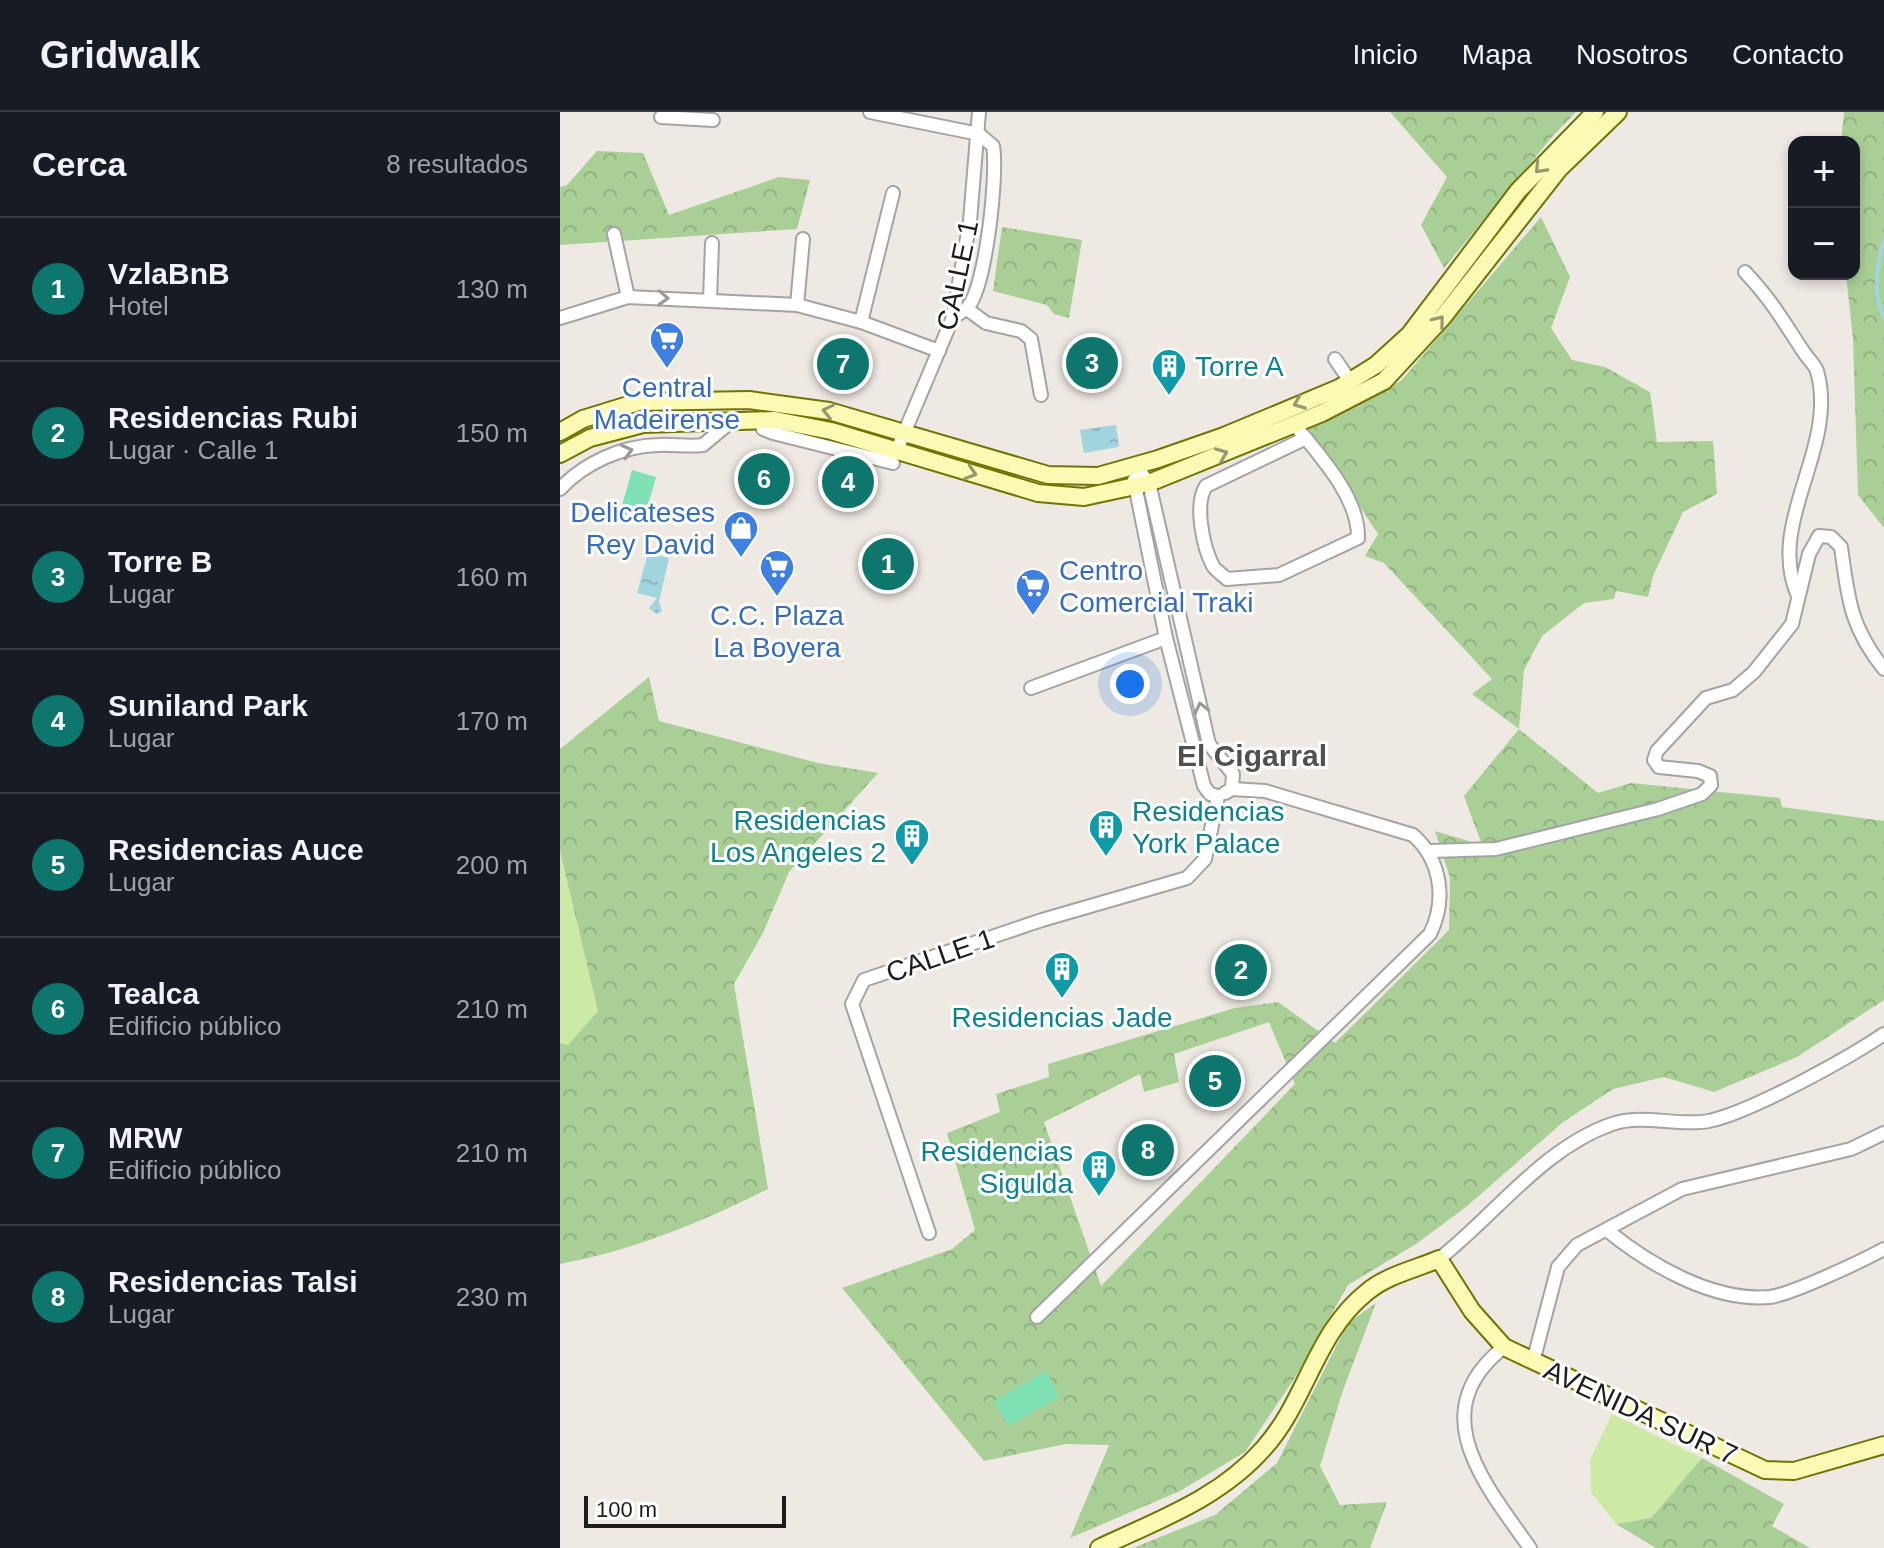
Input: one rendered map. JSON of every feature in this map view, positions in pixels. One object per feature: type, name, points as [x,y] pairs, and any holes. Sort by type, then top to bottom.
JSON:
[{"type":"main road","points":[[560,432],[618,407],[690,399],[749,400],[804,406],[903,431],[1048,475],[1098,476],[1135,465],[1224,436],[1350,381],[1394,351],[1518,191],[1595,112]]},
{"type":"main road","points":[[560,454],[590,438],[643,424],[760,420],[799,424],[895,456],[1038,493],[1084,497],[1141,484],[1356,397],[1400,367],[1559,169],[1618,112]]},
{"type":"main road","points":[[1099,1548],[1190,1507],[1228,1482],[1263,1450],[1288,1418],[1320,1348],[1342,1316],[1384,1281],[1439,1259]]},
{"type":"main road","name":"AVENIDA SUR 7","points":[[1439,1259],[1472,1311],[1504,1347],[1765,1470],[1794,1471],[1884,1445]]},
{"type":"street","points":[[870,112],[979,134],[989,139],[995,154],[985,255],[978,285],[967,309],[953,317]]},
{"type":"street","name":"CALLE 1","points":[[895,456],[953,317],[970,221],[979,112]]},
{"type":"street","points":[[661,117],[713,120]]},
{"type":"street","points":[[861,322],[893,193]]},
{"type":"street","points":[[614,234],[628,297]]},
{"type":"street","points":[[797,305],[803,239]]},
{"type":"street","points":[[710,300],[712,243]]},
{"type":"street","points":[[1745,272],[1774,302],[1818,373],[1818,440],[1791,537],[1790,561],[1798,596]]},
{"type":"street","points":[[560,318],[628,297],[797,305],[861,322],[939,351]]},
{"type":"street","points":[[967,309],[986,323],[1021,331],[1031,339],[1041,395]]},
{"type":"street","points":[[1335,359],[1350,381]]},
{"type":"street","points":[[560,489],[592,464],[621,451],[655,445],[703,445],[733,420]]},
{"type":"street","points":[[1294,424],[1306,438],[1350,504],[1359,523],[1358,538],[1279,575],[1227,579],[1214,568],[1203,529],[1199,496],[1206,486],[1306,438]]},
{"type":"street","points":[[1135,465],[1209,744],[1233,774],[1232,789]]},
{"type":"street","points":[[1141,484],[1166,638],[1204,786],[1210,794],[1218,796],[1232,789],[1265,791],[1403,831],[1430,851],[1496,849],[1658,809],[1702,794],[1711,785],[1710,776],[1698,771],[1659,767],[1654,760],[1657,751],[1706,698],[1733,690],[1754,672],[1792,624],[1813,544],[1819,536],[1831,537],[1841,547],[1848,603],[1862,642],[1884,669]]},
{"type":"street","points":[[1031,688],[1166,638]]},
{"type":"street","points":[[1196,749],[1209,744]]},
{"type":"street","name":"CALLE 1","points":[[929,1233],[852,1004],[856,991],[864,980],[1042,920],[1187,878],[1205,859],[1218,796]]},
{"type":"street","points":[[1037,1317],[1430,934],[1440,905],[1440,888],[1430,851]]},
{"type":"street","points":[[1439,1259],[1507,1197],[1581,1139],[1612,1124],[1630,1120],[1707,1121],[1738,1113],[1884,1034]]},
{"type":"street","points":[[1533,1362],[1558,1267],[1565,1254],[1682,1189],[1839,1153],[1884,1133]]},
{"type":"street","points":[[1608,1231],[1652,1261],[1702,1285],[1736,1296],[1773,1297],[1884,1249]]},
{"type":"street","points":[[1504,1347],[1487,1360],[1470,1386],[1464,1427],[1467,1445],[1481,1478],[1530,1548]]},
{"type":"green space","points":[[1390,112],[1576,112],[1444,268],[1421,225],[1447,177]]},
{"type":"green space","points":[[1844,112],[1884,112],[1884,528],[1858,495],[1853,339],[1847,280],[1860,280],[1860,136],[1842,136]]},
{"type":"green space","points":[[597,151],[643,153],[669,215],[779,177],[810,180],[797,229],[560,245],[560,187],[567,185]]},
{"type":"green space","points":[[1541,217],[1570,277],[1551,328],[1572,360],[1605,367],[1650,392],[1657,442],[1713,441],[1717,494],[1683,512],[1653,576],[1648,597],[1616,591],[1614,599],[1584,603],[1542,636],[1524,670],[1519,729],[1472,694],[1492,679],[1384,563],[1365,556],[1378,534],[1308,428],[1401,381]]},
{"type":"green space","points":[[1002,227],[1082,240],[1069,318],[1054,314],[1047,305],[993,291]]},
{"type":"green space","points":[[632,470],[656,477],[644,519],[620,513]]},
{"type":"green space","points":[[649,677],[659,721],[818,763],[878,773],[789,872],[763,933],[734,984],[768,1189],[666,1234],[560,1264],[560,1043],[568,1045],[598,1011],[560,851],[560,749]]},
{"type":"green space","points":[[1519,729],[1598,793],[1631,783],[1780,798],[1782,807],[1884,821],[1884,1000],[1797,1057],[1714,1092],[1664,1077],[1613,1089],[1562,1123],[1466,1207],[1416,1244],[1348,1285],[1296,1376],[1245,1452],[1180,1491],[1070,1538],[1109,1445],[1066,1444],[984,1461],[842,1288],[952,1249],[975,1230],[947,1133],[1000,1112],[996,1094],[1049,1077],[1048,1064],[1235,1008],[1278,1002],[1335,1043],[1449,930],[1450,878],[1435,831],[1482,845],[1464,796]],"holes":[[[1269,1022],[1295,1084],[1101,1286],[1044,1122],[1140,1074],[1144,1092],[1179,1082],[1174,1054]]]},
{"type":"green space","points":[[560,851],[598,1011],[568,1046],[560,1043]]},
{"type":"green space","points":[[1376,1303],[1342,1393],[1320,1466],[1340,1505],[1387,1502],[1370,1548],[1133,1548],[1215,1515],[1277,1463],[1348,1323]]},
{"type":"green space","points":[[1046,1371],[1060,1397],[1008,1426],[994,1401]]},
{"type":"green space","points":[[1612,1414],[1702,1458],[1651,1518],[1616,1524],[1591,1492],[1590,1460]]},
{"type":"green space","points":[[1702,1458],[1784,1504],[1772,1526],[1810,1548],[1656,1548],[1616,1524],[1651,1518]]},
{"type":"water","points":[[1116,425],[1119,447],[1084,453],[1080,430]]},
{"type":"water","points":[[648,553],[669,558],[659,602],[662,612],[657,614],[649,608],[657,598],[637,593]]},
{"type":"waterway","points":[[1884,239],[1877,279],[1878,299],[1884,318]]},
{"type":"place","name":"Torre B","points":[[1092,363]]},
{"type":"place","name":"MRW","points":[[843,364]]},
{"type":"place","name":"Central Madeirense","points":[[667,370]]},
{"type":"place","name":"Torre A","points":[[1169,397]]},
{"type":"place","name":"Tealca","points":[[764,479]]},
{"type":"place","name":"Suniland Park","points":[[848,482]]},
{"type":"place","name":"Delicateses Rey David","points":[[741,559]]},
{"type":"place","name":"VzlaBnB","points":[[888,564]]},
{"type":"place","name":"C.C. Plaza La Boyera","points":[[777,598]]},
{"type":"place","name":"Centro Comercial Traki","points":[[1033,617]]},
{"type":"place","name":"Residencias York Palace","points":[[1106,858]]},
{"type":"place","name":"Residencias Los Angeles 2","points":[[912,867]]},
{"type":"place","name":"Residencias Rubi","points":[[1241,970]]},
{"type":"place","name":"Residencias Jade","points":[[1062,1000]]},
{"type":"place","name":"Residencias Auce","points":[[1215,1081]]},
{"type":"place","name":"Residencias Talsi","points":[[1148,1150]]},
{"type":"place","name":"Residencias Sigulda","points":[[1099,1198]]},
{"type":"district","name":"El Cigarral","points":[[1252,756]]}]
